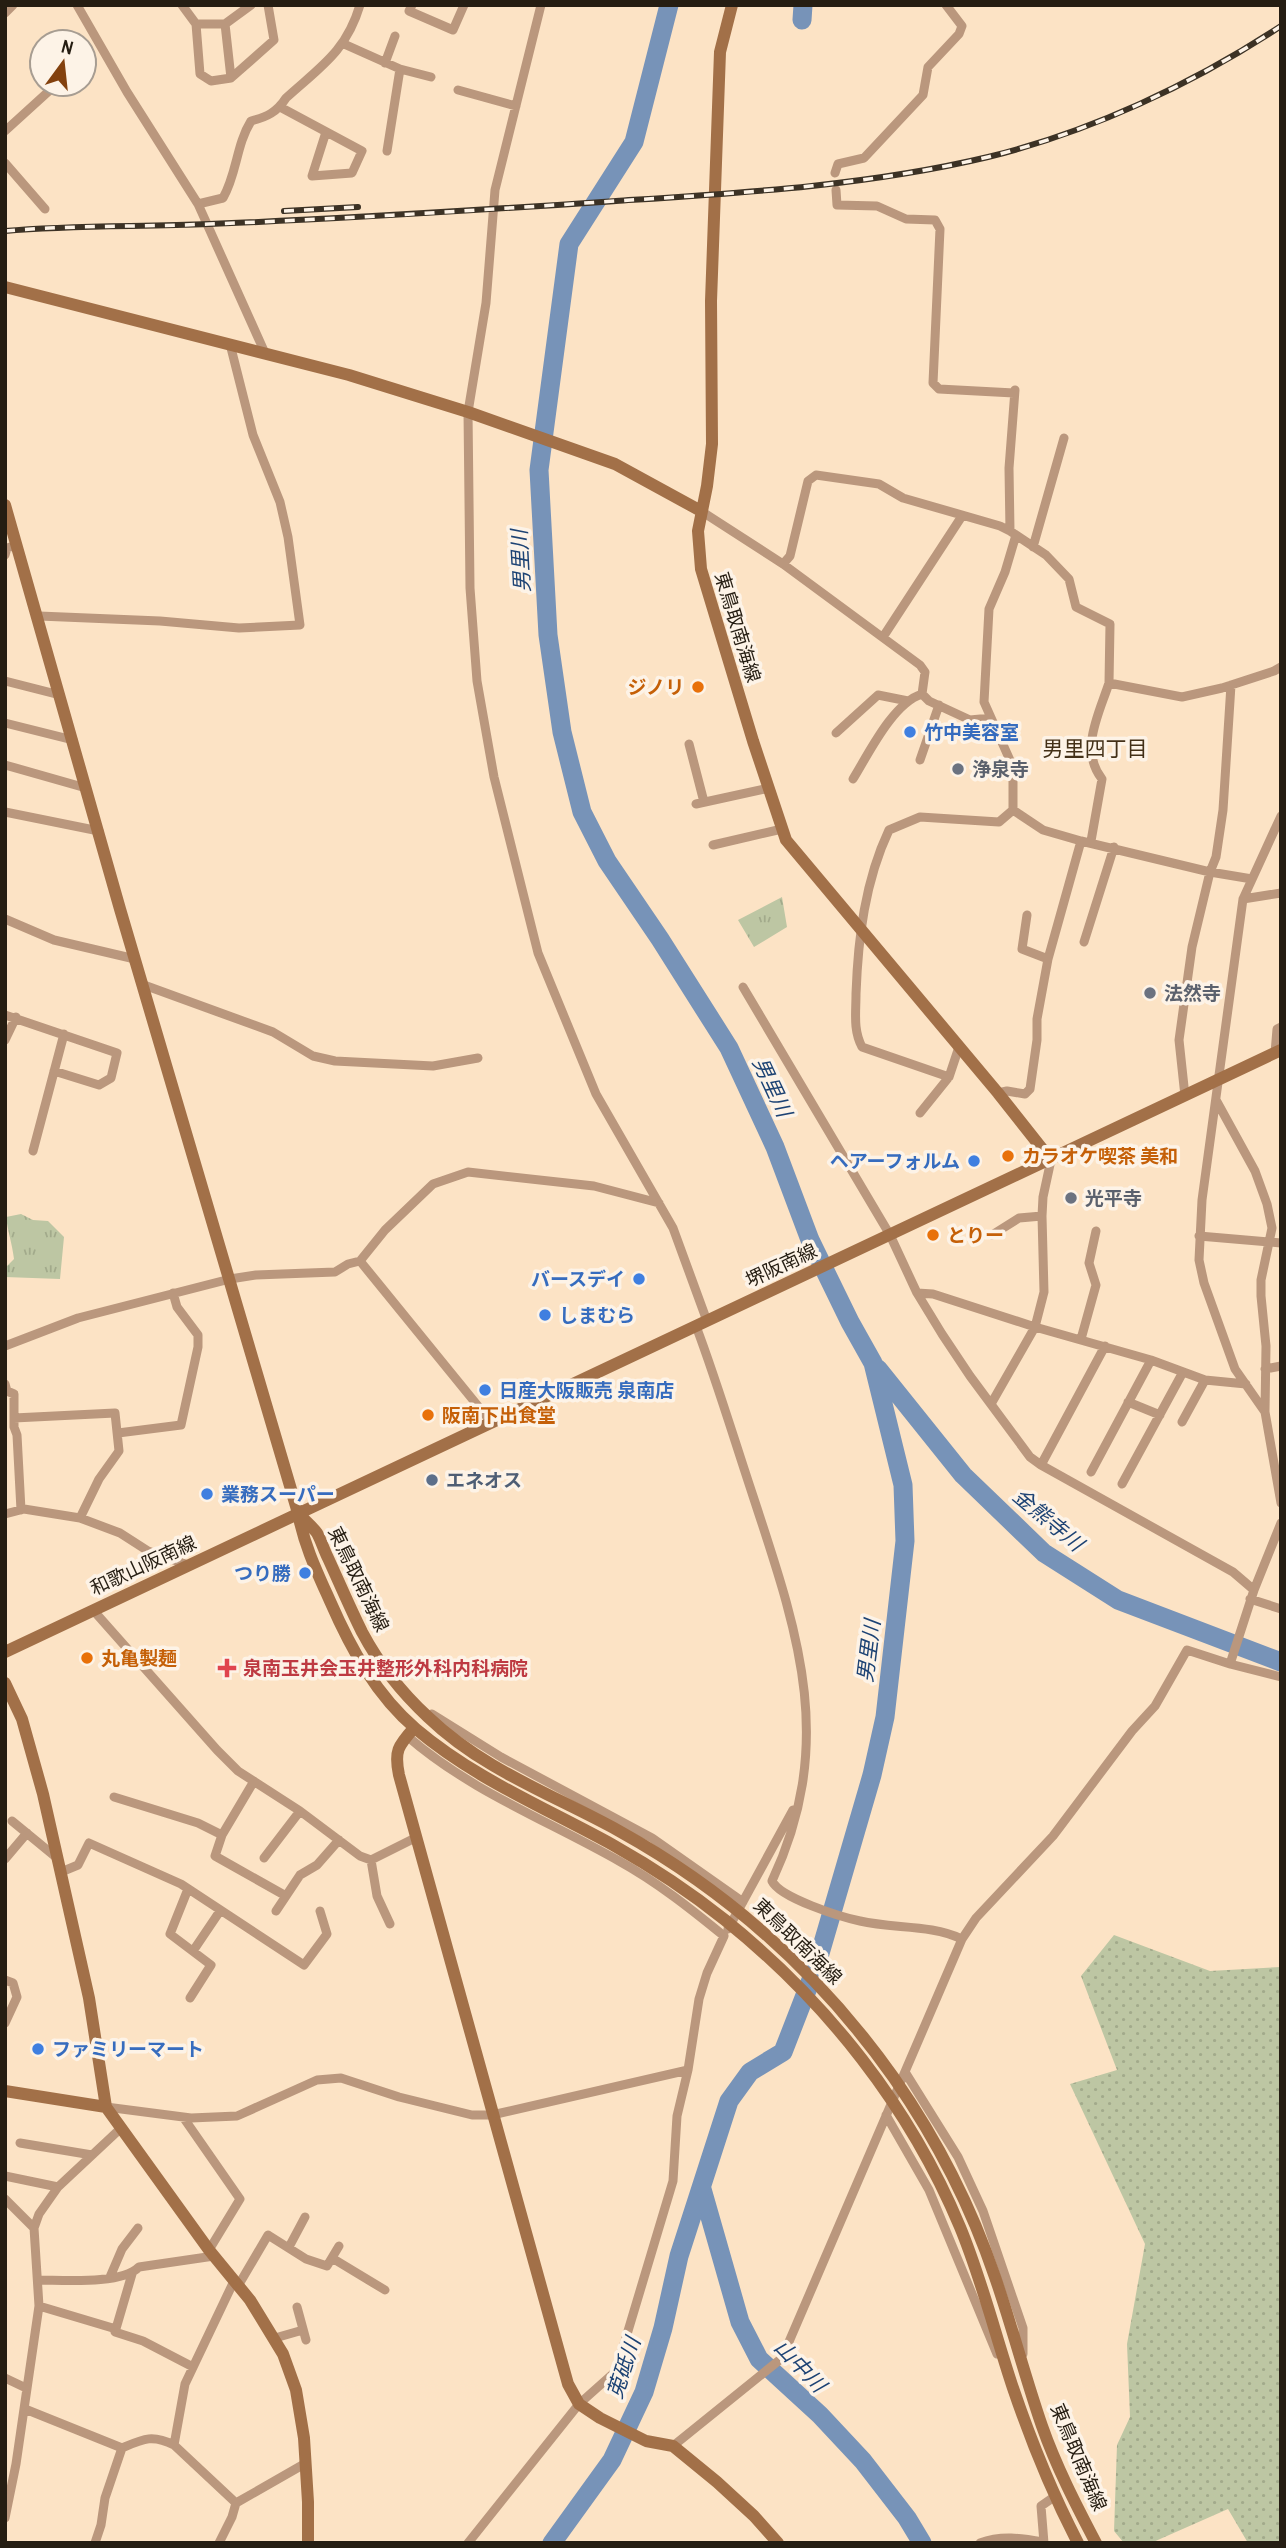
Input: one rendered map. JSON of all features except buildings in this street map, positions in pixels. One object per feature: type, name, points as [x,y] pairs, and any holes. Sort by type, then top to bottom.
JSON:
[{"type":"main road","name":"東鳥取南海線","points":[[732,5],[720,52],[711,301],[712,444],[698,531],[701,569],[782,829],[790,846],[960,1047],[1051,1160]]},
{"type":"main road","points":[[5,287],[349,375],[468,412],[615,464],[701,511]]},
{"type":"main road","points":[[5,505],[298,1513]]},
{"type":"main road","name":"堺阪南線","points":[[298,1513],[1278,1052]]},
{"type":"main road","name":"東鳥取南海線","points":[[298,1513],[316,1533],[362,1630],[388,1675],[428,1717],[462,1746],[498,1769],[618,1830],[700,1882],[771,1938],[852,2022],[926,2127],[953,2174],[995,2278],[1043,2428],[1069,2490],[1096,2543]]},
{"type":"main road","name":"東鳥取南海線","points":[[298,1513],[303,1539],[345,1636],[374,1684],[411,1732],[489,1781],[612,1845],[692,1894],[792,1978],[844,2036],[881,2085],[939,2181],[981,2283],[1012,2385],[1054,2497],[1078,2543]]},
{"type":"main road","name":"和歌山阪南線","points":[[5,1652],[298,1513]]},
{"type":"main road","points":[[5,1683],[22,1719],[43,1794],[89,1998],[106,2107],[275,2338],[296,2390],[304,2438],[308,2543]]},
{"type":"main road","points":[[411,1732],[395,1757],[415,1838],[568,2384],[579,2404],[600,2418],[646,2441],[673,2446],[717,2482],[778,2543]]},
{"type":"main road","points":[[5,2091],[106,2107]]},
{"type":"street","points":[[5,13],[13,5]]},
{"type":"street","points":[[77,5],[127,92],[198,204],[265,353]]},
{"type":"street","points":[[182,5],[196,24],[200,74],[211,81],[231,78],[274,40],[268,5]]},
{"type":"street","points":[[196,24],[225,24],[251,5]]},
{"type":"street","points":[[198,204],[223,198],[231,185],[242,136],[251,121],[268,117],[344,44],[354,26],[360,5]]},
{"type":"street","points":[[412,5],[409,11],[453,30],[464,5]]},
{"type":"street","points":[[541,5],[495,190],[486,303],[468,412],[470,588],[477,681],[494,777],[538,953],[596,1094],[673,1228],[706,1321],[795,1631],[807,1702],[805,1765],[793,1831],[772,1881],[775,1888],[792,1897],[858,1921],[946,1932],[962,1939]]},
{"type":"street","points":[[835,173],[838,164],[864,158],[923,95],[928,68],[959,34],[962,26],[946,5]]},
{"type":"street","points":[[225,24],[231,78]]},
{"type":"street","points":[[385,62],[395,36]]},
{"type":"street","points":[[344,44],[400,69],[431,77]]},
{"type":"street","points":[[387,151],[400,69]]},
{"type":"street","points":[[458,90],[516,106]]},
{"type":"street","points":[[5,131],[41,98]]},
{"type":"street","points":[[280,107],[362,151],[352,173],[312,176],[326,132]]},
{"type":"street","points":[[5,163],[45,209]]},
{"type":"street","points":[[836,190],[837,205],[877,206],[906,219],[935,220],[940,229],[933,383],[939,389],[1014,391],[1009,468],[1013,533],[1005,572],[989,609],[984,702],[1013,767],[1013,810],[999,822],[920,817],[889,830],[877,856],[857,952],[856,1034],[862,1047],[949,1077]]},
{"type":"street","points":[[39,616],[160,621],[239,628],[300,625],[288,537],[280,502],[253,435],[230,344]]},
{"type":"street","points":[[1033,547],[1064,438]]},
{"type":"street","points":[[783,564],[790,556],[808,481],[817,475],[879,484],[902,498],[1013,533],[1046,555],[1069,579],[1076,607],[1110,624],[1110,683],[1092,733],[1091,755],[1094,768],[1102,779],[1086,841],[1048,959],[1037,1018],[1037,1040],[1030,1090],[1025,1094],[1007,1091],[998,1093]]},
{"type":"street","points":[[701,511],[783,564],[925,671],[922,694]]},
{"type":"street","points":[[883,637],[962,516]]},
{"type":"street","points":[[5,555],[8,548],[17,545]]},
{"type":"street","points":[[1110,683],[1182,696],[1231,685],[1281,667]]},
{"type":"street","points":[[5,681],[60,695]]},
{"type":"street","points":[[1185,1096],[1179,1040],[1192,947],[1216,857],[1223,810],[1231,685]]},
{"type":"street","points":[[922,694],[929,701],[970,720],[991,718]]},
{"type":"street","points":[[853,779],[879,736],[908,701],[922,694]]},
{"type":"street","points":[[836,733],[878,695],[908,701]]},
{"type":"street","points":[[920,760],[939,705]]},
{"type":"street","points":[[5,723],[73,740]]},
{"type":"street","points":[[689,744],[700,803],[769,788]]},
{"type":"street","points":[[5,765],[86,788]]},
{"type":"street","points":[[1013,810],[1043,830],[1210,873],[1252,879]]},
{"type":"street","points":[[5,812],[99,831]]},
{"type":"street","points":[[1265,1412],[1235,1369],[1203,1283],[1199,1236],[1243,899],[1281,816]]},
{"type":"street","points":[[713,845],[782,829]]},
{"type":"street","points":[[1084,942],[1114,847]]},
{"type":"street","points":[[1243,899],[1281,893]]},
{"type":"street","points":[[1027,915],[1022,949],[1048,959]]},
{"type":"street","points":[[5,919],[54,940],[135,959]]},
{"type":"street","points":[[144,985],[273,1032],[313,1055],[335,1061],[433,1066],[478,1058]]},
{"type":"street","points":[[743,987],[917,1293],[970,1376],[1030,1457],[1233,1572],[1251,1598],[1281,1609]]},
{"type":"street","points":[[5,1015],[117,1053],[111,1078],[99,1085],[54,1071]]},
{"type":"street","points":[[5,1040],[16,1017]]},
{"type":"street","points":[[1278,1052],[1276,1035],[1277,1029],[1281,1027]]},
{"type":"street","points":[[33,1151],[64,1034]]},
{"type":"street","points":[[920,1114],[949,1077],[960,1047]]},
{"type":"street","points":[[1216,1100],[1255,1171],[1272,1228],[1261,1280],[1261,1296],[1265,1412],[1281,1503]]},
{"type":"street","points":[[991,1404],[1035,1327],[1044,1292],[1043,1196],[1051,1160]]},
{"type":"street","points":[[5,1346],[78,1318],[230,1279],[256,1275],[335,1272],[360,1261],[385,1230],[433,1184],[468,1172],[594,1186],[659,1203]]},
{"type":"street","points":[[992,1235],[1019,1218],[1042,1216]]},
{"type":"street","points":[[1081,1339],[1096,1285],[1089,1263],[1096,1231]]},
{"type":"street","points":[[1199,1236],[1281,1243]]},
{"type":"street","points":[[360,1261],[491,1422]]},
{"type":"street","points":[[118,1433],[181,1426],[198,1347],[198,1335],[177,1307],[173,1293]]},
{"type":"street","points":[[917,1293],[933,1294],[1150,1360],[1205,1380],[1245,1384]]},
{"type":"street","points":[[1041,1465],[1105,1346]]},
{"type":"street","points":[[1091,1472],[1150,1360]]},
{"type":"street","points":[[1265,1369],[1281,1366]]},
{"type":"street","points":[[1122,1484],[1183,1372]]},
{"type":"street","points":[[1182,1422],[1205,1380]]},
{"type":"street","points":[[5,1384],[7,1391],[13,1394],[20,1510]]},
{"type":"street","points":[[1128,1402],[1160,1415]]},
{"type":"street","points":[[13,1418],[115,1413],[118,1451],[99,1479],[80,1518]]},
{"type":"street","points":[[5,1514],[20,1510],[80,1518],[120,1533],[148,1551],[188,1565]]},
{"type":"street","points":[[1231,1660],[1251,1598],[1281,1523]]},
{"type":"street","points":[[93,1610],[238,1771],[300,1811],[360,1856],[371,1860],[415,1838]]},
{"type":"street","points":[[673,2446],[782,2358],[962,1939],[976,1918],[1053,1836],[1132,1731],[1155,1706],[1187,1650],[1231,1660],[1281,1677]]},
{"type":"street","points":[[410,1698],[458,1732],[501,1757],[652,1838],[743,1902]]},
{"type":"street","points":[[411,1732],[460,1777],[619,1861],[668,1892],[724,1936]]},
{"type":"street","points":[[254,1781],[222,1835],[215,1856],[286,1896]]},
{"type":"street","points":[[114,1797],[198,1823],[222,1835]]},
{"type":"street","points":[[468,2543],[579,2404],[616,2371],[673,2181],[677,2116],[688,2070],[699,1999],[707,1973],[724,1936],[797,1802]]},
{"type":"street","points":[[264,1858],[300,1811]]},
{"type":"street","points":[[12,1821],[58,1859]]},
{"type":"street","points":[[5,1859],[27,1833]]},
{"type":"street","points":[[276,1911],[300,1875],[317,1865],[339,1840]]},
{"type":"street","points":[[61,1872],[78,1865],[89,1843],[188,1889],[304,1965],[327,1934],[320,1911]]},
{"type":"street","points":[[371,1860],[377,1896],[390,1924]]},
{"type":"street","points":[[188,1889],[170,1934],[211,1965],[190,1998]]},
{"type":"street","points":[[193,1951],[220,1911]]},
{"type":"street","points":[[5,1980],[13,1983],[17,1997],[5,2024]]},
{"type":"street","points":[[106,2107],[183,2117],[237,2116],[317,2080],[341,2078],[398,2097],[472,2115],[492,2115],[688,2070]]},
{"type":"street","points":[[905,2072],[958,2157],[983,2211],[1023,2328],[1022,2364]]},
{"type":"street","points":[[886,2115],[929,2190],[1012,2385]]},
{"type":"street","points":[[183,2117],[240,2199],[212,2253],[139,2267],[132,2274],[115,2332],[143,2341],[193,2367]]},
{"type":"street","points":[[5,2518],[25,2409],[39,2306],[34,2228],[39,2214],[58,2187],[120,2129]]},
{"type":"street","points":[[20,2143],[92,2155]]},
{"type":"street","points":[[5,2176],[58,2187]]},
{"type":"street","points":[[5,2199],[34,2228]]},
{"type":"street","points":[[289,2247],[305,2217]]},
{"type":"street","points":[[110,2277],[122,2249],[138,2228]]},
{"type":"street","points":[[174,2445],[185,2385],[193,2367],[236,2283],[268,2235],[306,2259],[327,2266],[339,2246]]},
{"type":"street","points":[[332,2258],[385,2290]]},
{"type":"street","points":[[38,2280],[85,2280],[132,2274]]},
{"type":"street","points":[[39,2306],[116,2329]]},
{"type":"street","points":[[297,2307],[306,2340]]},
{"type":"street","points":[[275,2338],[303,2330]]},
{"type":"street","points":[[5,2378],[26,2388]]},
{"type":"street","points":[[25,2409],[122,2448]]},
{"type":"street","points":[[95,2543],[105,2498],[122,2448],[145,2437],[165,2440],[174,2445],[236,2503]]},
{"type":"street","points":[[219,2543],[236,2503],[306,2463]]},
{"type":"street","points":[[979,2543],[992,2538],[1044,2542],[1041,2506],[1054,2497]]},
{"type":"green space","points":[[782,897],[787,927],[754,947],[738,920]]},
{"type":"green space","points":[[21,1214],[33,1220],[48,1221],[64,1237],[60,1279],[5,1277],[5,1268],[14,1259],[6,1217]]},
{"type":"green space","points":[[1114,1935],[1210,1971],[1281,1967],[1281,2543],[1248,2543],[1228,2509],[1151,2543],[1124,2543],[1114,2531],[1117,2445],[1130,2417],[1127,2344],[1145,2244],[1070,2084],[1117,2070],[1081,1976]]},
{"type":"waterway","name":"男里川","points":[[552,2543],[612,2460],[644,2392],[663,2328],[679,2256],[729,2101],[750,2072],[783,2052],[816,1967],[872,1775],[885,1717],[905,1541],[903,1485],[873,1363],[810,1240],[775,1147],[729,1048],[607,861],[582,812],[562,732],[548,635],[539,470],[569,244],[634,142],[669,5]]},
{"type":"waterway","points":[[802,20],[803,5]]},
{"type":"waterway","name":"金熊寺川","points":[[878,1369],[963,1475],[1044,1553],[1118,1600],[1281,1662]]},
{"type":"waterway","name":"山中川","points":[[702,2189],[740,2322],[759,2359],[820,2415],[863,2461],[907,2518],[922,2543]]},
{"type":"railway","points":[[5,231],[260,222],[463,211],[756,191],[896,175],[1026,147],[1102,120],[1177,86],[1281,26]]},
{"type":"railway","points":[[284,211],[358,207]]},
{"type":"place","name":"ジノリ","points":[[698,687]]},
{"type":"place","name":"竹中美容室","points":[[910,732]]},
{"type":"place","name":"浄泉寺","points":[[958,769]]},
{"type":"place","name":"法然寺","points":[[1150,993]]},
{"type":"place","name":"カラオケ喫茶 美和","points":[[1008,1156]]},
{"type":"place","name":"ヘアーフォルム","points":[[974,1161]]},
{"type":"place","name":"光平寺","points":[[1071,1198]]},
{"type":"place","name":"とりー","points":[[933,1235]]},
{"type":"place","name":"バースデイ","points":[[639,1279]]},
{"type":"place","name":"しまむら","points":[[545,1315]]},
{"type":"place","name":"日産大阪販売 泉南店","points":[[485,1390]]},
{"type":"place","name":"阪南下出食堂","points":[[428,1415]]},
{"type":"place","name":"エネオス","points":[[432,1480]]},
{"type":"place","name":"業務スーパー","points":[[207,1494]]},
{"type":"place","name":"つり勝","points":[[305,1573]]},
{"type":"place","name":"丸亀製麺","points":[[87,1658]]},
{"type":"place","name":"泉南玉井会玉井整形外科内科病院","points":[[227,1668]]},
{"type":"place","name":"ファミリーマート","points":[[38,2049]]},
{"type":"district","name":"男里四丁目","points":[[1095,749]]},
{"type":"water label","name":"莵砥川","points":[[624,2368]]}]
